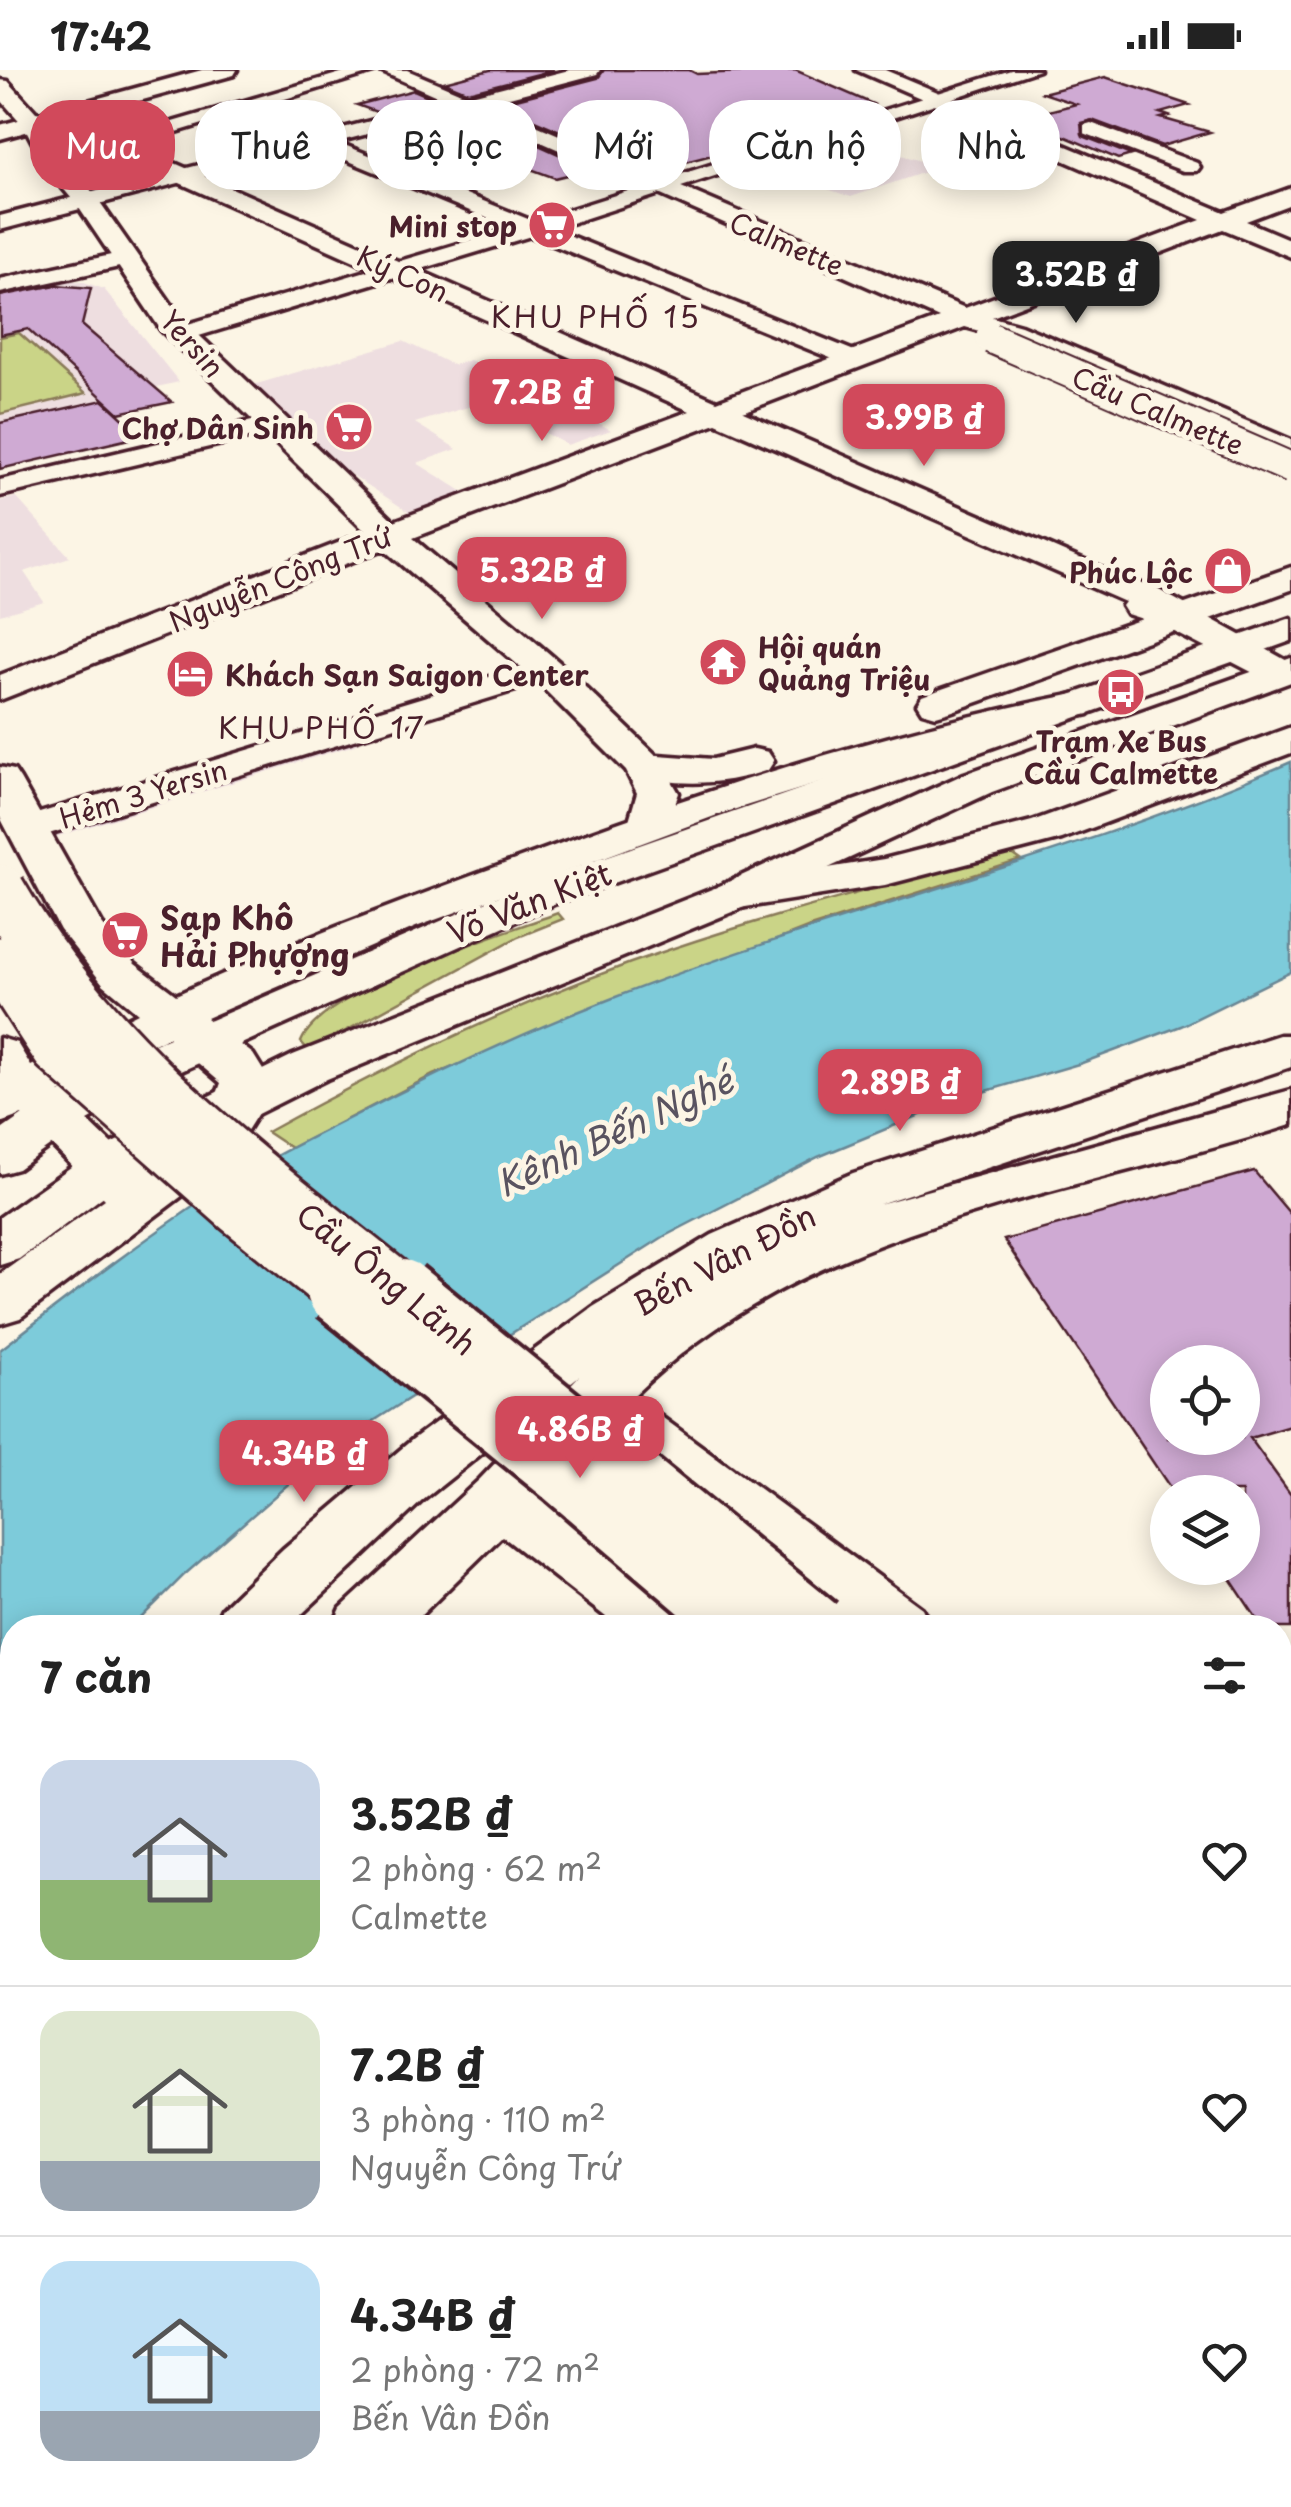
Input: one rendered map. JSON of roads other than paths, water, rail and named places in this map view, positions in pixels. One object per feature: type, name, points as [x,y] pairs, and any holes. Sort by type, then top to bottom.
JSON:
[{"type":"main road","points":[[16,118],[154,70]]},
{"type":"main road","points":[[16,118],[177,70]]},
{"type":"main road","points":[[16,118],[205,70]]},
{"type":"main road","points":[[16,118],[226,70]]},
{"type":"main road","name":"Calmette","points":[[389,70],[456,100]]},
{"type":"main road","points":[[866,70],[936,100]]},
{"type":"main road","name":"Yersin","points":[[0,86],[16,118],[86,200],[180,334],[389,535],[546,670],[644,766]]},
{"type":"main road","points":[[1060,152],[1291,250]]},
{"type":"main road","name":"Ký Con","points":[[175,173],[1104,583],[1128,602],[1238,648],[1289,678]]},
{"type":"main road","name":"Calmette","points":[[664,190],[980,326],[1285,475]]},
{"type":"main road","name":"Nguyễn Công Trứ","points":[[0,688],[389,535],[855,360],[980,326],[1291,195]]},
{"type":"main road","name":"Calmette","points":[[980,326],[1291,437]]},
{"type":"main road","name":"Cầu Calmette","points":[[980,326],[1291,452]]},
{"type":"main road","name":"Cầu Calmette","points":[[980,326],[1285,475]]},
{"type":"main road","name":"Võ Văn Kiệt","points":[[804,775],[834,746],[858,732],[1291,578]]},
{"type":"main road","name":"Võ Văn Kiệt","points":[[189,1028],[253,1021],[538,896],[1291,629]]},
{"type":"main road","points":[[733,896],[924,836],[1191,740],[1289,678]]},
{"type":"main road","points":[[240,1102],[310,1067],[733,896],[978,783],[1289,678]]},
{"type":"main road","name":"Võ Văn Kiệt","points":[[0,1156],[20,1092],[142,1070],[189,1028],[270,968],[649,824],[961,728],[1084,705]]},
{"type":"main road","points":[[644,766],[685,774],[715,772],[799,744],[858,732]]},
{"type":"main road","points":[[733,896],[885,872],[1047,830],[1291,738]]},
{"type":"main road","points":[[644,766],[658,793],[649,824]]},
{"type":"main road","points":[[0,779],[83,930],[118,974],[236,1066],[246,1083],[240,1102],[209,1150],[121,1184],[0,1245]]},
{"type":"main road","name":"Cầu Ông Lãnh","points":[[0,890],[55,982],[100,1034],[182,1112],[800,1615]]},
{"type":"main road","points":[[0,960],[83,930]]},
{"type":"main road","name":"Cầu Ông Lãnh","points":[[0,960],[57,1050],[237,1210],[564,1474],[729,1615]]},
{"type":"main road","points":[[118,974],[172,980],[270,968]]},
{"type":"main road","points":[[253,1021],[250,1038],[259,1054],[282,1065],[310,1067]]},
{"type":"main road","name":"Bến Vân Đồn","points":[[258,1615],[304,1566],[403,1480],[582,1342],[657,1290],[817,1208],[1200,1082],[1287,1048]]},
{"type":"main road","points":[[20,1092],[121,1184]]},
{"type":"main road","name":"Bến Vân Đồn","points":[[378,1615],[500,1499],[631,1364],[675,1329],[778,1265],[915,1210],[1291,1107]]},
{"type":"main road","points":[[0,1303],[121,1184]]},
{"type":"main road","points":[[596,1400],[882,1615]]},
{"type":"main road","points":[[589,1567],[697,1477]]},
{"type":"main road","points":[[500,1499],[652,1615]]},
{"type":"street","points":[[175,127],[372,70]]},
{"type":"street","points":[[475,100],[590,70]]},
{"type":"street","points":[[936,100],[1030,70]]},
{"type":"street","points":[[689,178],[921,105]]},
{"type":"street","points":[[1091,129],[1190,168]]},
{"type":"street","points":[[1094,166],[1147,151]]},
{"type":"street","points":[[347,154],[855,360]]},
{"type":"street","points":[[0,223],[195,173]]},
{"type":"street","points":[[180,334],[653,190]]},
{"type":"street","points":[[0,286],[125,260]]},
{"type":"street","points":[[54,274],[146,286]]},
{"type":"street","points":[[0,488],[272,424]]},
{"type":"street","name":"Hẻm 3 Yersin","points":[[26,829],[546,670]]},
{"type":"water","name":"Kênh Bến Nghé","points":[[1291,762],[1291,972],[1181,1026],[1082,1063],[959,1099],[818,1157],[663,1237],[325,1452],[144,1615],[0,1615],[0,1350],[202,1201],[247,1172],[384,1101],[580,1011],[697,967],[1039,856]]},
{"type":"place","name":"Mini stop","points":[[552,225]]},
{"type":"place","name":"Chợ Dân Sinh","points":[[349,427]]},
{"type":"place","name":"Phúc Lộc","points":[[1228,571]]},
{"type":"place","name":"Hội quán Quảng Triệu","points":[[723,662]]},
{"type":"place","name":"Khách Sạn Saigon Center","points":[[190,674]]},
{"type":"place","name":"Trạm Xe Bus Cầu Calmette","points":[[1121,692]]},
{"type":"place","name":"Sạp Khô Hải Phựợng","points":[[125,935]]},
{"type":"district","name":"KHU PHỐ 15","points":[[596,315]]},
{"type":"district","name":"KHU PHỐ 17","points":[[322,726]]}]
